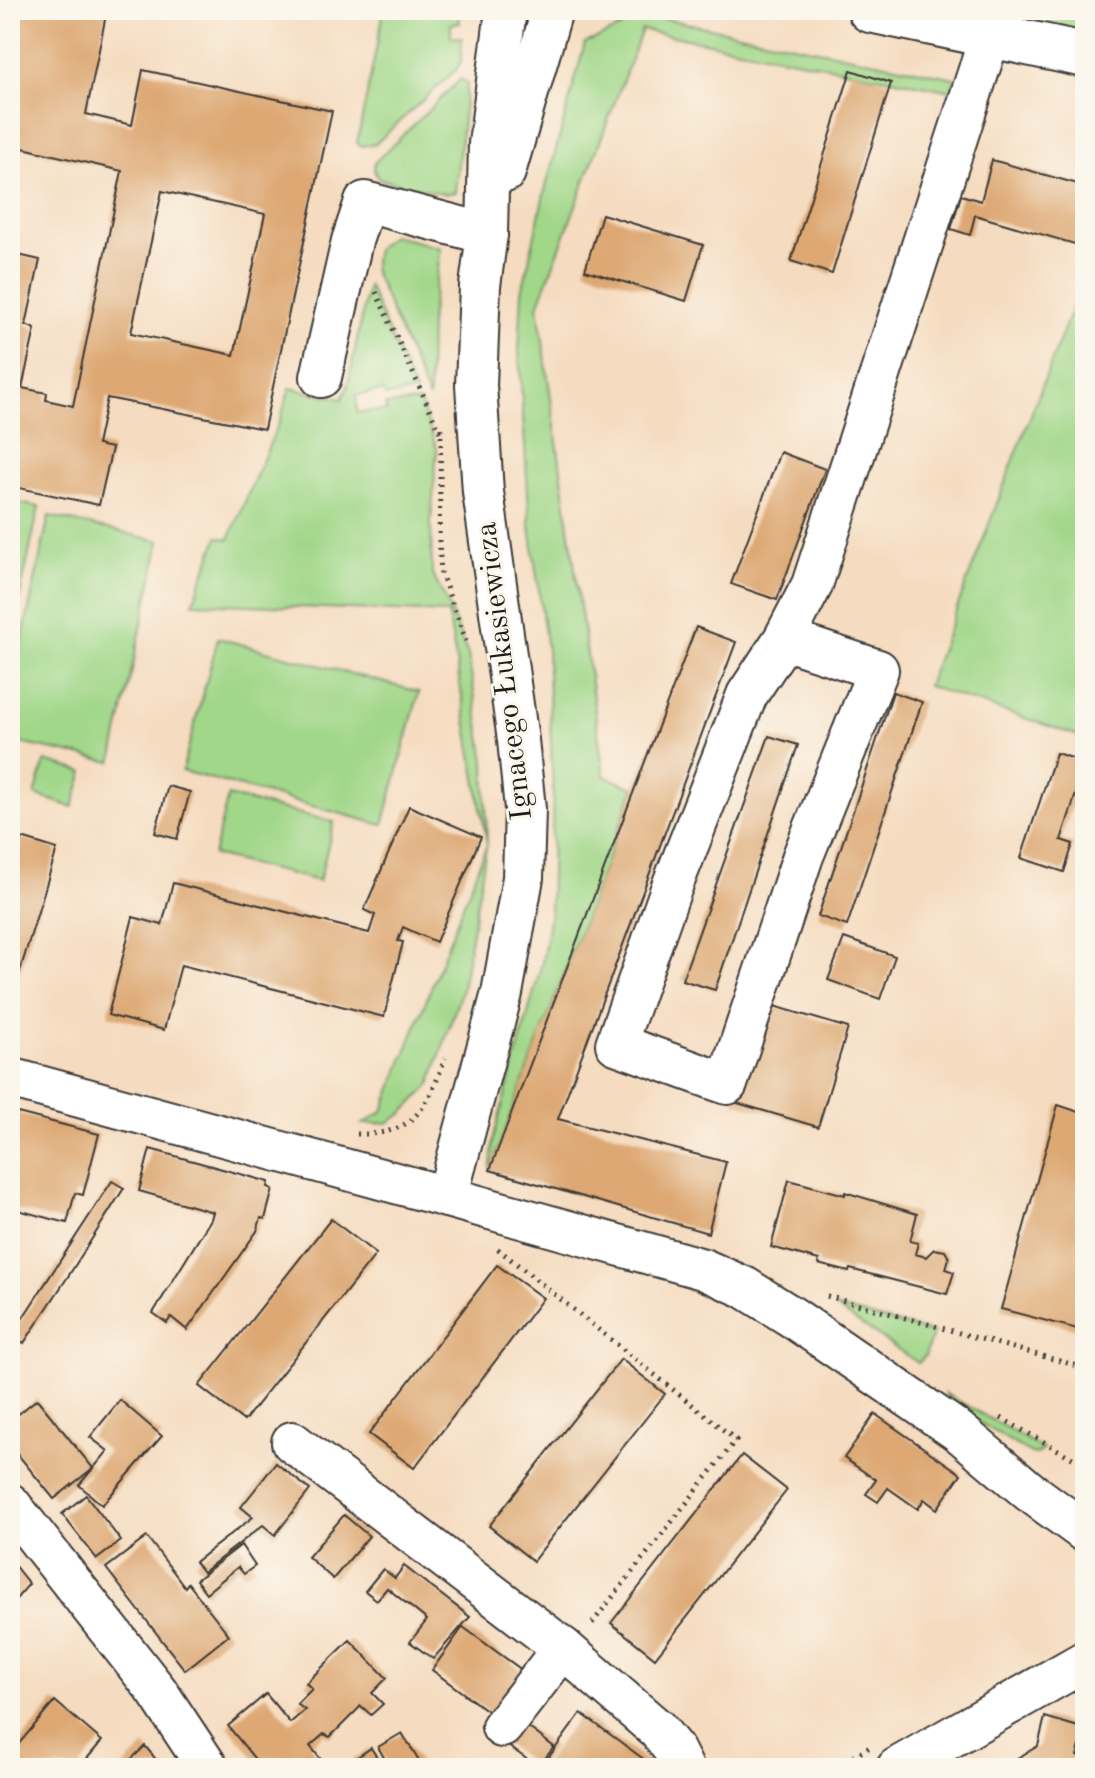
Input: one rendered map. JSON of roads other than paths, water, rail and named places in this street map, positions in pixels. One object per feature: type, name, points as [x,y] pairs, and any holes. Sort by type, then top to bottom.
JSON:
[{"type":"main road","points":[[870,10],[974,23],[1085,55]]},
{"type":"street","name":"Ignacego Łukasiewicza","points":[[447,1197],[502,993],[523,878],[525,809],[483,492],[478,427],[477,334],[487,234],[489,144],[506,10]]},
{"type":"street","name":"Ignacego Łukasiewicza","points":[[487,234],[552,10]]},
{"type":"street","points":[[784,639],[878,670],[803,856],[727,1084],[616,1044],[671,889],[747,695],[784,639],[812,585],[974,23]]},
{"type":"street","points":[[321,377],[352,241],[365,202],[487,234]]},
{"type":"street","points":[[10,1078],[703,1269],[744,1287],[792,1317],[958,1431],[1029,1491],[1085,1532]]},
{"type":"street","points":[[958,1431],[1085,1498]]},
{"type":"street","points":[[292,1442],[566,1650],[658,1730],[678,1759]]},
{"type":"street","points":[[10,1504],[157,1691],[208,1768]]},
{"type":"street","points":[[502,1727],[566,1650]]},
{"type":"street","points":[[897,1768],[1085,1661]]}]
